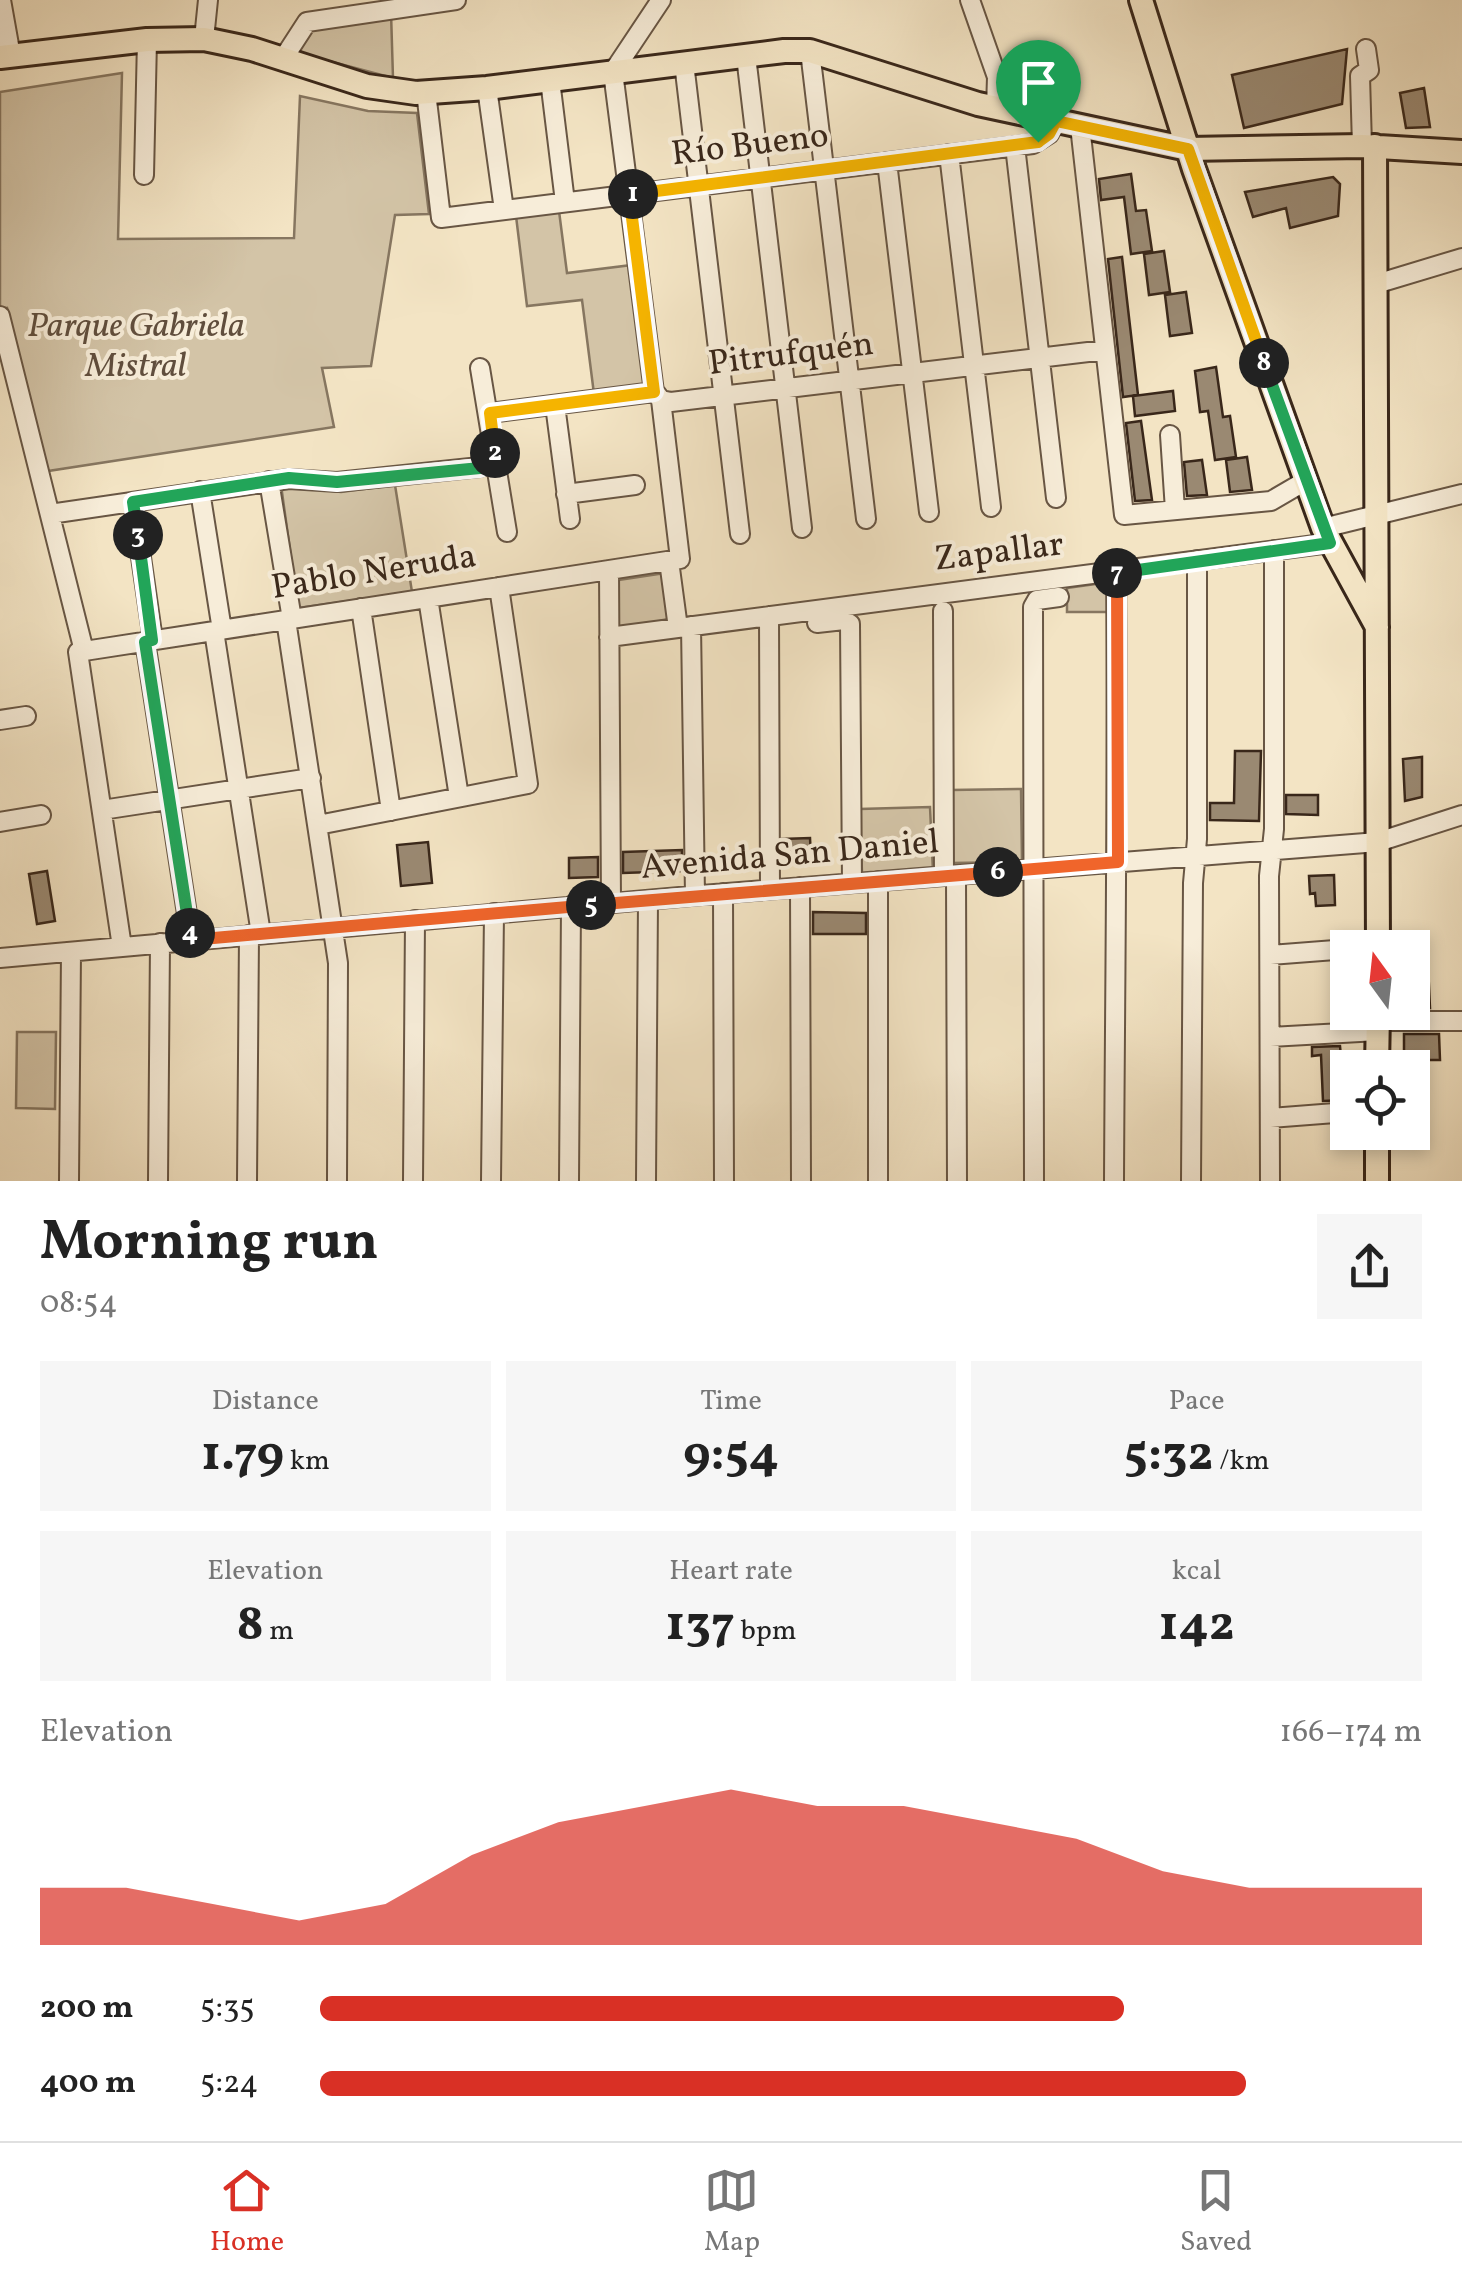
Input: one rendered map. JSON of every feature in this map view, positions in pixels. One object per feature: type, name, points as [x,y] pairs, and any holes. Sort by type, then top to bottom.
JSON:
[{"type":"main road","points":[[1142,0],[1188,149],[1326,535],[1377,627]]},
{"type":"main road","points":[[5,56],[147,40],[204,39],[367,86],[426,92],[810,51],[996,108],[1188,149],[1369,146],[1462,152]]},
{"type":"main road","points":[[1369,146],[1376,284],[1375,930]]},
{"type":"main road","points":[[1377,1181],[1378,1150]]},
{"type":"street","points":[[1,0],[5,56]]},
{"type":"street","points":[[204,39],[208,0]]},
{"type":"street","points":[[283,59],[307,22],[456,0]]},
{"type":"street","points":[[661,0],[614,72],[658,396],[684,627],[694,896]]},
{"type":"street","points":[[970,0],[997,77],[996,108]]},
{"type":"street","points":[[144,175],[147,40]]},
{"type":"street","points":[[1366,49],[1369,70],[1360,76],[1369,146]]},
{"type":"street","points":[[810,51],[866,519]]},
{"type":"street","points":[[746,56],[802,528]]},
{"type":"street","points":[[684,63],[740,534]]},
{"type":"street","points":[[550,80],[565,202]]},
{"type":"street","points":[[487,88],[504,210]]},
{"type":"street","name":"Río Bueno","points":[[426,92],[441,218],[1015,146],[1043,139],[1056,121]]},
{"type":"street","points":[[1080,126],[1124,515],[1271,501],[1307,480]]},
{"type":"street","points":[[1015,146],[1056,498]]},
{"type":"street","points":[[949,154],[991,507]]},
{"type":"street","points":[[887,162],[929,512]]},
{"type":"street","points":[[1376,284],[1462,258]]},
{"type":"street","points":[[0,316],[81,652],[122,947]]},
{"type":"street","name":"Pitrufquén","points":[[490,413],[658,396],[671,402],[1105,350]]},
{"type":"street","points":[[480,368],[507,532]]},
{"type":"street","points":[[555,405],[570,520]]},
{"type":"street","points":[[1170,435],[1175,510]]},
{"type":"street","points":[[50,514],[289,478],[337,482],[480,468],[496,461]]},
{"type":"street","points":[[269,482],[338,963],[336,1181]]},
{"type":"street","points":[[566,494],[635,485]]},
{"type":"street","points":[[200,492],[255,934],[247,1181]]},
{"type":"street","name":"Zapallar","points":[[610,637],[1274,550],[1377,515],[1462,494]]},
{"type":"street","points":[[133,502],[191,940]]},
{"type":"street","points":[[1270,1181],[1274,550]]},
{"type":"street","name":"Pablo Neruda","points":[[81,652],[674,560]]},
{"type":"street","points":[[1191,1181],[1197,560]]},
{"type":"street","points":[[609,570],[610,903]]},
{"type":"street","points":[[1114,1181],[1116,571]]},
{"type":"street","points":[[318,825],[528,784],[500,587]]},
{"type":"street","points":[[1034,1181],[1034,604],[1037,600],[1059,597]]},
{"type":"street","points":[[428,598],[459,797]]},
{"type":"street","points":[[361,608],[390,810]]},
{"type":"street","points":[[943,611],[956,1181]]},
{"type":"street","points":[[770,616],[770,890]]},
{"type":"street","points":[[818,624],[844,620],[850,624],[852,883]]},
{"type":"street","points":[[0,720],[26,716]]},
{"type":"street","points":[[102,810],[310,778]]},
{"type":"street","points":[[0,822],[40,815]]},
{"type":"street","name":"Avenida San Daniel","points":[[0,958],[723,893],[1378,842],[1462,815]]},
{"type":"street","points":[[878,881],[878,1181]]},
{"type":"street","points":[[800,887],[801,1181]]},
{"type":"street","points":[[723,893],[724,1181]]},
{"type":"street","points":[[646,1181],[648,900]]},
{"type":"street","points":[[569,1181],[570,906]]},
{"type":"street","points":[[491,1181],[494,913]]},
{"type":"street","points":[[413,1181],[415,920]]},
{"type":"street","points":[[158,1181],[160,943]]},
{"type":"street","points":[[1270,955],[1330,950]]},
{"type":"street","points":[[69,1181],[71,952]]},
{"type":"street","points":[[1430,1021],[1462,1021]]},
{"type":"street","points":[[1270,1037],[1330,1028]]},
{"type":"street","points":[[1270,1118],[1330,1113]]},
{"type":"green space","points":[[391,12],[393,78],[291,51],[309,23]]},
{"type":"green space","name":"Parque Gabriela Mistral","points":[[122,73],[118,239],[294,238],[300,96],[368,111],[417,113],[429,214],[395,215],[371,366],[322,368],[334,427],[48,471],[7,308],[0,309],[0,92]]},
{"type":"green space","points":[[559,211],[567,273],[632,265],[646,388],[594,394],[582,300],[527,306],[516,216]]},
{"type":"green space","points":[[281,485],[341,492],[395,485],[412,592],[298,608]]},
{"type":"green space","points":[[665,573],[671,619],[618,629],[612,581]]},
{"type":"green space","points":[[1110,582],[1111,612],[1067,612],[1067,588]]},
{"type":"green space","points":[[1021,789],[1022,862],[951,863],[951,790]]},
{"type":"green space","points":[[930,807],[933,872],[862,874],[860,809]]},
{"type":"green space","points":[[17,1032],[56,1032],[55,1109],[16,1108]]},
{"type":"building","points":[[1347,49],[1342,104],[1244,128],[1232,75]]},
{"type":"building","points":[[1424,88],[1430,127],[1406,128],[1400,93]]},
{"type":"building","points":[[1131,174],[1136,211],[1146,210],[1152,251],[1131,254],[1124,197],[1101,200],[1099,179]]},
{"type":"building","points":[[1333,177],[1340,184],[1338,216],[1290,228],[1286,208],[1253,217],[1245,192]]},
{"type":"building","points":[[1164,251],[1170,292],[1149,295],[1144,254]]},
{"type":"building","points":[[1122,257],[1138,395],[1123,397],[1108,259]]},
{"type":"building","points":[[1186,292],[1192,333],[1170,336],[1165,295]]},
{"type":"building","points":[[1216,367],[1223,417],[1230,416],[1236,457],[1215,460],[1208,411],[1200,412],[1195,371]]},
{"type":"building","points":[[1173,391],[1175,411],[1135,416],[1133,396]]},
{"type":"building","points":[[1141,421],[1152,500],[1135,501],[1126,423]]},
{"type":"building","points":[[1247,457],[1252,490],[1230,492],[1226,460]]},
{"type":"building","points":[[1202,460],[1207,495],[1187,496],[1184,462]]},
{"type":"building","points":[[1235,751],[1261,751],[1259,821],[1210,820],[1210,803],[1234,803]]},
{"type":"building","points":[[1422,757],[1422,797],[1405,801],[1403,759]]},
{"type":"building","points":[[1286,795],[1318,795],[1318,815],[1286,814]]},
{"type":"building","points":[[810,838],[811,857],[786,858],[782,854],[782,839]]},
{"type":"building","points":[[428,842],[432,883],[401,886],[397,845]]},
{"type":"building","points":[[682,850],[682,871],[623,873],[623,852]]},
{"type":"building","points":[[598,857],[598,877],[569,878],[569,858]]},
{"type":"building","points":[[47,871],[55,921],[37,924],[29,874]]},
{"type":"building","points":[[1334,875],[1335,905],[1316,906],[1315,893],[1310,894],[1309,876]]},
{"type":"building","points":[[813,912],[866,913],[866,934],[813,934]]},
{"type":"building","points":[[1404,1034],[1439,1034],[1440,1060],[1430,1060],[1430,1050],[1404,1050]]},
{"type":"building","points":[[1340,1046],[1340,1050],[1330,1050],[1330,1101],[1323,1101],[1321,1055],[1312,1056],[1312,1047]]},
{"type":"route","points":[[1056,121],[1188,149],[1330,543],[1116,571],[1118,862],[191,940],[145,642],[152,640],[133,502],[289,478],[337,482],[480,468],[496,461],[490,413],[654,392],[629,194],[1038,142],[1049,134],[1056,121]]}]
